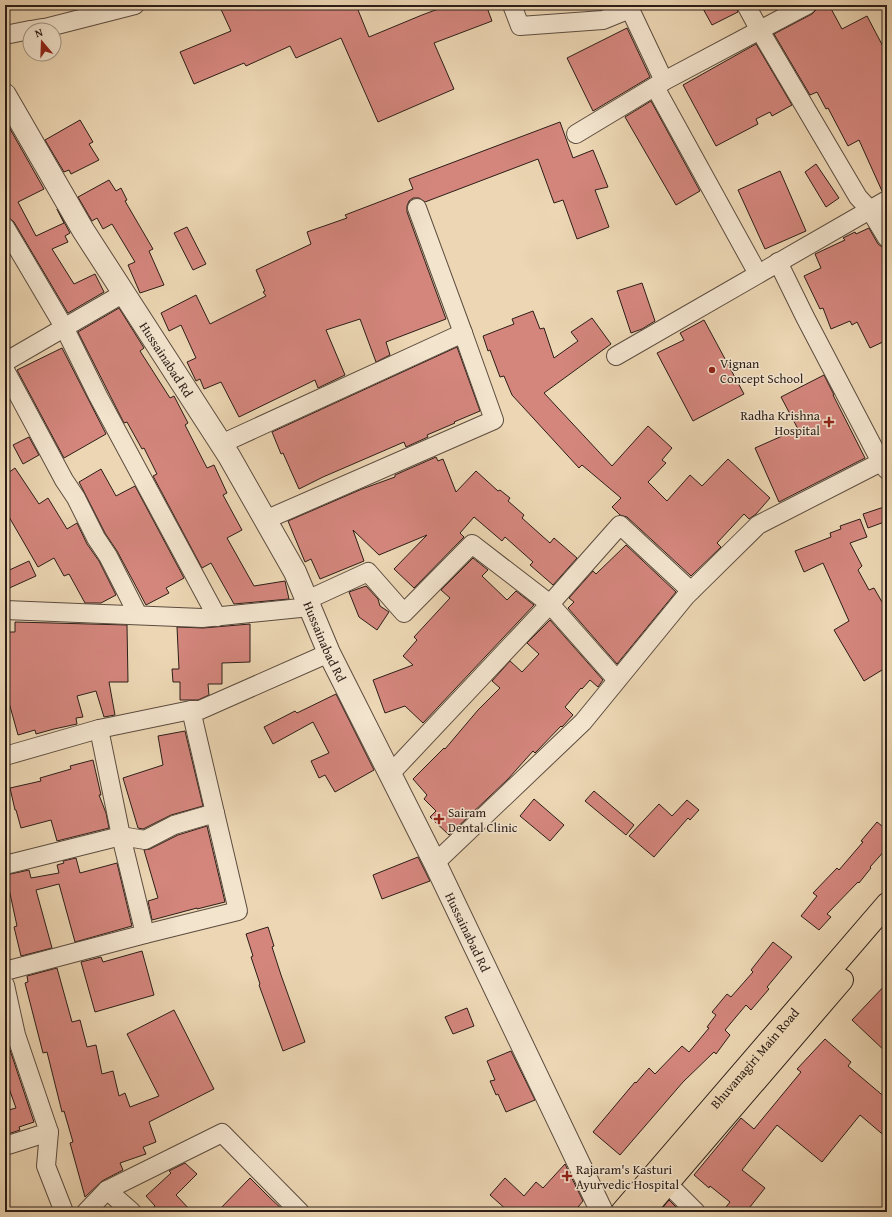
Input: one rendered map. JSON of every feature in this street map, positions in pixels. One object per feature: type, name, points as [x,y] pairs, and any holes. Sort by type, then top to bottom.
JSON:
[{"type":"main road","name":"Bhuvanagiri Main Road","points":[[622,1212],[887,904]]},
{"type":"main road","name":"Bhuvanagiri Main Road","points":[[642,1212],[887,927]]},
{"type":"street","points":[[62,24],[135,5]]},
{"type":"street","points":[[512,5],[520,26],[604,20],[629,7],[660,84],[758,274]]},
{"type":"street","points":[[746,5],[759,30],[858,197],[870,210],[887,238]]},
{"type":"street","points":[[576,134],[660,84],[807,5]]},
{"type":"street","points":[[5,35],[22,32]]},
{"type":"street","name":"Hussainabad Rd","points":[[5,95],[83,230],[221,444],[295,572],[329,653],[435,863],[602,1212]]},
{"type":"street","points":[[616,356],[887,200]]},
{"type":"street","points":[[266,520],[494,420],[417,208]]},
{"type":"street","points":[[5,227],[64,327],[98,396],[217,617]]},
{"type":"street","points":[[435,863],[583,722],[691,591],[758,525],[884,466],[804,317],[778,262]]},
{"type":"street","points":[[5,362],[124,293]]},
{"type":"street","points":[[221,444],[463,333]]},
{"type":"street","points":[[5,370],[96,538],[108,556],[138,615]]},
{"type":"street","points":[[390,774],[550,604],[620,525],[691,591]]},
{"type":"street","points":[[5,610],[202,618],[217,617],[308,604],[368,572],[404,612],[472,544],[550,604],[617,680]]},
{"type":"street","points":[[5,756],[100,729],[191,710],[200,710],[329,653]]},
{"type":"street","points":[[5,971],[238,911],[191,710]]},
{"type":"street","points":[[100,729],[121,836],[145,934]]},
{"type":"street","points":[[5,866],[121,836],[145,840],[174,825],[215,812]]},
{"type":"street","points":[[5,985],[16,1035],[49,1132],[46,1166],[64,1212]]},
{"type":"street","points":[[5,1146],[49,1132]]},
{"type":"street","points":[[86,1212],[107,1190],[222,1133],[300,1212]]},
{"type":"street","points":[[667,1183],[696,1212]]},
{"type":"street","points":[[107,1190],[132,1212]]},
{"type":"building","points":[[219,5],[356,5],[369,37],[449,5],[486,5],[492,21],[434,43],[454,89],[378,122],[341,38],[296,58],[290,46],[246,66],[244,63],[194,84],[180,52],[231,31]]},
{"type":"building","points":[[701,5],[736,5],[738,12],[712,25]]},
{"type":"building","points":[[817,5],[829,5],[842,29],[867,16],[887,54],[887,190],[882,191],[859,140],[848,146],[828,108],[826,109],[817,92],[810,95],[774,34],[812,14],[816,10]]},
{"type":"building","points":[[627,28],[650,77],[593,111],[567,58]]},
{"type":"building","points":[[756,44],[792,105],[772,116],[770,112],[756,119],[758,124],[716,146],[683,85]]},
{"type":"building","points":[[651,101],[700,191],[676,205],[625,117]]},
{"type":"building","points":[[5,120],[44,189],[18,202],[36,236],[64,223],[57,209],[70,233],[65,236],[68,242],[52,249],[74,284],[95,274],[104,292],[68,313],[14,222],[5,212]]},
{"type":"building","points":[[80,120],[93,142],[89,144],[99,160],[71,174],[69,170],[64,172],[45,140]]},
{"type":"building","points":[[560,122],[573,158],[593,150],[608,187],[595,190],[609,227],[577,239],[563,200],[554,203],[538,159],[425,202],[419,198],[413,198],[409,201],[407,212],[446,319],[386,342],[390,355],[376,362],[360,319],[326,330],[345,375],[318,388],[315,380],[239,417],[221,382],[204,389],[200,379],[196,381],[187,362],[196,358],[181,325],[169,331],[161,313],[196,295],[210,324],[266,296],[263,292],[265,291],[256,270],[311,244],[307,232],[347,218],[345,215],[413,189],[409,179]]},
{"type":"building","points":[[816,164],[839,198],[826,207],[805,172]]},
{"type":"building","points":[[780,171],[806,231],[765,249],[738,190]]},
{"type":"building","points":[[109,180],[116,191],[121,188],[127,200],[125,201],[153,249],[149,251],[164,285],[140,293],[128,265],[135,262],[112,224],[103,229],[97,218],[92,221],[78,197]]},
{"type":"building","points":[[187,227],[206,264],[193,270],[174,233]]},
{"type":"building","points":[[869,228],[878,244],[887,248],[887,340],[870,348],[857,322],[852,325],[850,321],[831,329],[823,308],[820,309],[804,276],[821,268],[815,254],[845,240],[843,238],[855,232],[856,234]]},
{"type":"building","points":[[642,283],[655,321],[642,329],[631,333],[617,291]]},
{"type":"building","points":[[119,308],[144,348],[140,351],[170,398],[174,396],[188,423],[185,425],[207,468],[214,465],[227,493],[223,495],[242,530],[227,538],[254,586],[285,581],[289,599],[234,604],[211,563],[202,568],[153,476],[157,474],[144,448],[142,449],[127,422],[124,423],[78,332]]},
{"type":"building","points":[[533,311],[540,329],[544,328],[554,358],[578,341],[571,332],[592,318],[611,344],[544,393],[612,466],[648,426],[672,448],[662,460],[666,463],[648,482],[667,501],[690,475],[702,486],[728,459],[770,498],[756,514],[749,519],[744,514],[717,543],[721,547],[691,576],[627,517],[620,515],[612,507],[621,498],[582,465],[579,468],[512,395],[504,376],[500,377],[483,336],[514,324],[512,319]]},
{"type":"building","points":[[704,320],[744,394],[693,421],[657,353],[684,340],[680,333]]},
{"type":"building","points":[[457,347],[480,411],[427,435],[428,437],[406,447],[404,442],[299,489],[283,453],[281,454],[272,432]]},
{"type":"building","points":[[62,348],[106,434],[64,458],[17,370]]},
{"type":"building","points":[[824,375],[865,458],[779,502],[755,448],[798,429],[781,397]]},
{"type":"building","points":[[29,437],[39,455],[23,464],[13,445]]},
{"type":"building","points":[[436,457],[438,461],[443,459],[456,492],[476,471],[498,491],[500,490],[510,498],[508,501],[524,515],[522,518],[550,543],[554,538],[577,558],[553,585],[530,565],[533,562],[505,537],[502,541],[474,517],[460,533],[464,537],[414,588],[394,569],[427,535],[379,555],[353,530],[364,561],[320,579],[311,559],[305,562],[288,521],[362,489],[395,477],[395,475]]},
{"type":"building","points":[[15,468],[39,504],[48,498],[67,529],[77,523],[87,544],[99,561],[116,595],[101,603],[85,603],[69,574],[64,576],[54,558],[38,567],[5,510],[5,475]]},
{"type":"building","points":[[101,469],[116,496],[135,486],[184,578],[166,588],[169,593],[146,605],[117,551],[105,533],[79,482]]},
{"type":"building","points":[[887,506],[887,521],[868,528],[863,514]]},
{"type":"building","points":[[860,519],[867,537],[850,543],[862,566],[858,570],[869,590],[874,588],[882,602],[887,599],[887,667],[864,681],[834,630],[849,621],[823,563],[804,572],[795,551],[831,537],[830,533],[841,529],[840,526]]},
{"type":"building","points":[[626,545],[676,592],[617,664],[568,608],[574,602],[569,598],[593,571],[596,574]]},
{"type":"building","points":[[473,558],[488,570],[482,576],[507,600],[516,591],[534,605],[423,723],[405,706],[385,713],[373,680],[413,665],[403,656],[417,640],[414,637],[450,598],[441,590]]},
{"type":"building","points":[[29,561],[36,576],[5,590],[5,572]]},
{"type":"building","points":[[366,586],[378,599],[380,606],[389,612],[377,630],[359,617],[349,592]]},
{"type":"building","points":[[550,620],[603,680],[598,687],[590,680],[582,689],[581,688],[565,707],[573,715],[535,753],[533,751],[508,779],[449,835],[430,817],[436,811],[424,799],[427,795],[413,779],[444,748],[445,749],[478,710],[500,688],[492,681],[510,661],[522,672],[539,654],[527,643]]},
{"type":"building","points":[[15,622],[127,625],[128,682],[109,682],[115,715],[104,717],[96,691],[77,696],[83,717],[76,718],[77,724],[36,734],[35,730],[18,735],[8,699],[9,667],[5,667],[5,632],[15,632]]},
{"type":"building","points":[[250,624],[250,662],[222,663],[222,684],[208,684],[209,695],[198,700],[180,700],[180,682],[173,682],[172,669],[179,669],[177,627],[203,628]]},
{"type":"building","points":[[336,694],[374,770],[335,792],[325,775],[319,778],[311,761],[329,753],[313,722],[273,744],[264,727],[295,711],[297,713]]},
{"type":"building","points":[[185,731],[203,806],[171,815],[143,829],[138,828],[123,778],[163,765],[158,736]]},
{"type":"building","points":[[93,760],[101,795],[99,795],[106,813],[109,828],[57,841],[51,820],[21,828],[10,788],[41,781],[40,778],[71,769],[70,766]]},
{"type":"building","points":[[594,791],[634,825],[626,835],[585,801]]},
{"type":"building","points":[[534,799],[564,825],[550,841],[520,816]]},
{"type":"building","points":[[687,800],[699,810],[690,820],[688,818],[654,857],[629,836],[659,804],[672,816]]},
{"type":"building","points":[[877,822],[887,830],[887,848],[870,867],[871,868],[859,883],[858,882],[827,914],[831,917],[819,930],[801,916],[817,896],[813,893],[837,868],[839,870],[863,842],[861,841]]},
{"type":"building","points":[[207,826],[225,902],[152,920],[148,901],[158,898],[144,850],[150,849],[178,835]]},
{"type":"building","points":[[418,857],[430,881],[382,899],[373,875]]},
{"type":"building","points":[[76,858],[80,873],[117,863],[132,926],[75,942],[59,884],[36,890],[52,948],[21,956],[14,927],[17,926],[6,875],[29,870],[31,878],[59,873],[57,865],[64,863],[63,861]]},
{"type":"building","points":[[268,927],[274,946],[272,947],[281,975],[305,1042],[283,1051],[259,985],[260,984],[251,957],[253,956],[246,934]]},
{"type":"building","points":[[773,942],[792,957],[767,987],[769,989],[751,1010],[746,1005],[725,1030],[730,1035],[716,1054],[714,1052],[683,1082],[620,1155],[593,1132],[635,1082],[636,1083],[649,1068],[655,1074],[682,1046],[689,1052],[709,1028],[707,1027],[716,1015],[712,1012],[727,994],[731,997],[753,972],[751,970]]},
{"type":"building","points":[[142,951],[154,995],[95,1012],[81,962],[101,957],[103,962]]},
{"type":"building","points":[[57,968],[72,1022],[80,1020],[87,1047],[96,1045],[102,1074],[113,1071],[119,1096],[125,1093],[130,1107],[159,1096],[127,1034],[174,1010],[214,1089],[149,1122],[156,1142],[143,1147],[146,1154],[120,1163],[123,1170],[102,1181],[85,1197],[70,1143],[73,1142],[64,1111],[62,1112],[47,1052],[43,1053],[25,983],[28,982],[27,976]]},
{"type":"building","points":[[887,983],[887,1053],[852,1020]]},
{"type":"building","points":[[467,1008],[474,1026],[453,1034],[445,1017]]},
{"type":"building","points":[[5,1035],[34,1122],[19,1127],[20,1130],[5,1135],[5,1111],[16,1108],[5,1077]]},
{"type":"building","points":[[825,1039],[851,1062],[848,1066],[887,1099],[887,1138],[860,1115],[822,1162],[777,1125],[742,1170],[765,1188],[746,1212],[722,1212],[730,1202],[710,1186],[709,1188],[694,1175],[741,1118],[754,1129],[801,1072],[797,1069]]},
{"type":"building","points":[[511,1051],[535,1100],[506,1112],[490,1081],[495,1080],[487,1061]]},
{"type":"building","points":[[185,1163],[197,1174],[176,1195],[192,1212],[148,1212],[155,1206],[146,1196],[171,1173],[169,1171]]},
{"type":"building","points":[[565,1164],[583,1201],[574,1212],[509,1212],[490,1195],[505,1178],[524,1196],[536,1182],[543,1188]]},
{"type":"building","points":[[250,1178],[268,1196],[285,1212],[217,1212]]},
{"type":"building","points":[[669,1200],[681,1212],[659,1212]]},
{"type":"place","name":"Vignan Concept School","points":[[712,370]]},
{"type":"place","name":"Radha Krishna Hospital","points":[[829,422]]},
{"type":"place","name":"Sairam Dental Clinic","points":[[439,819]]},
{"type":"place","name":"Rajaram's Kasturi Ayurvedic Hospital","points":[[567,1176]]}]
